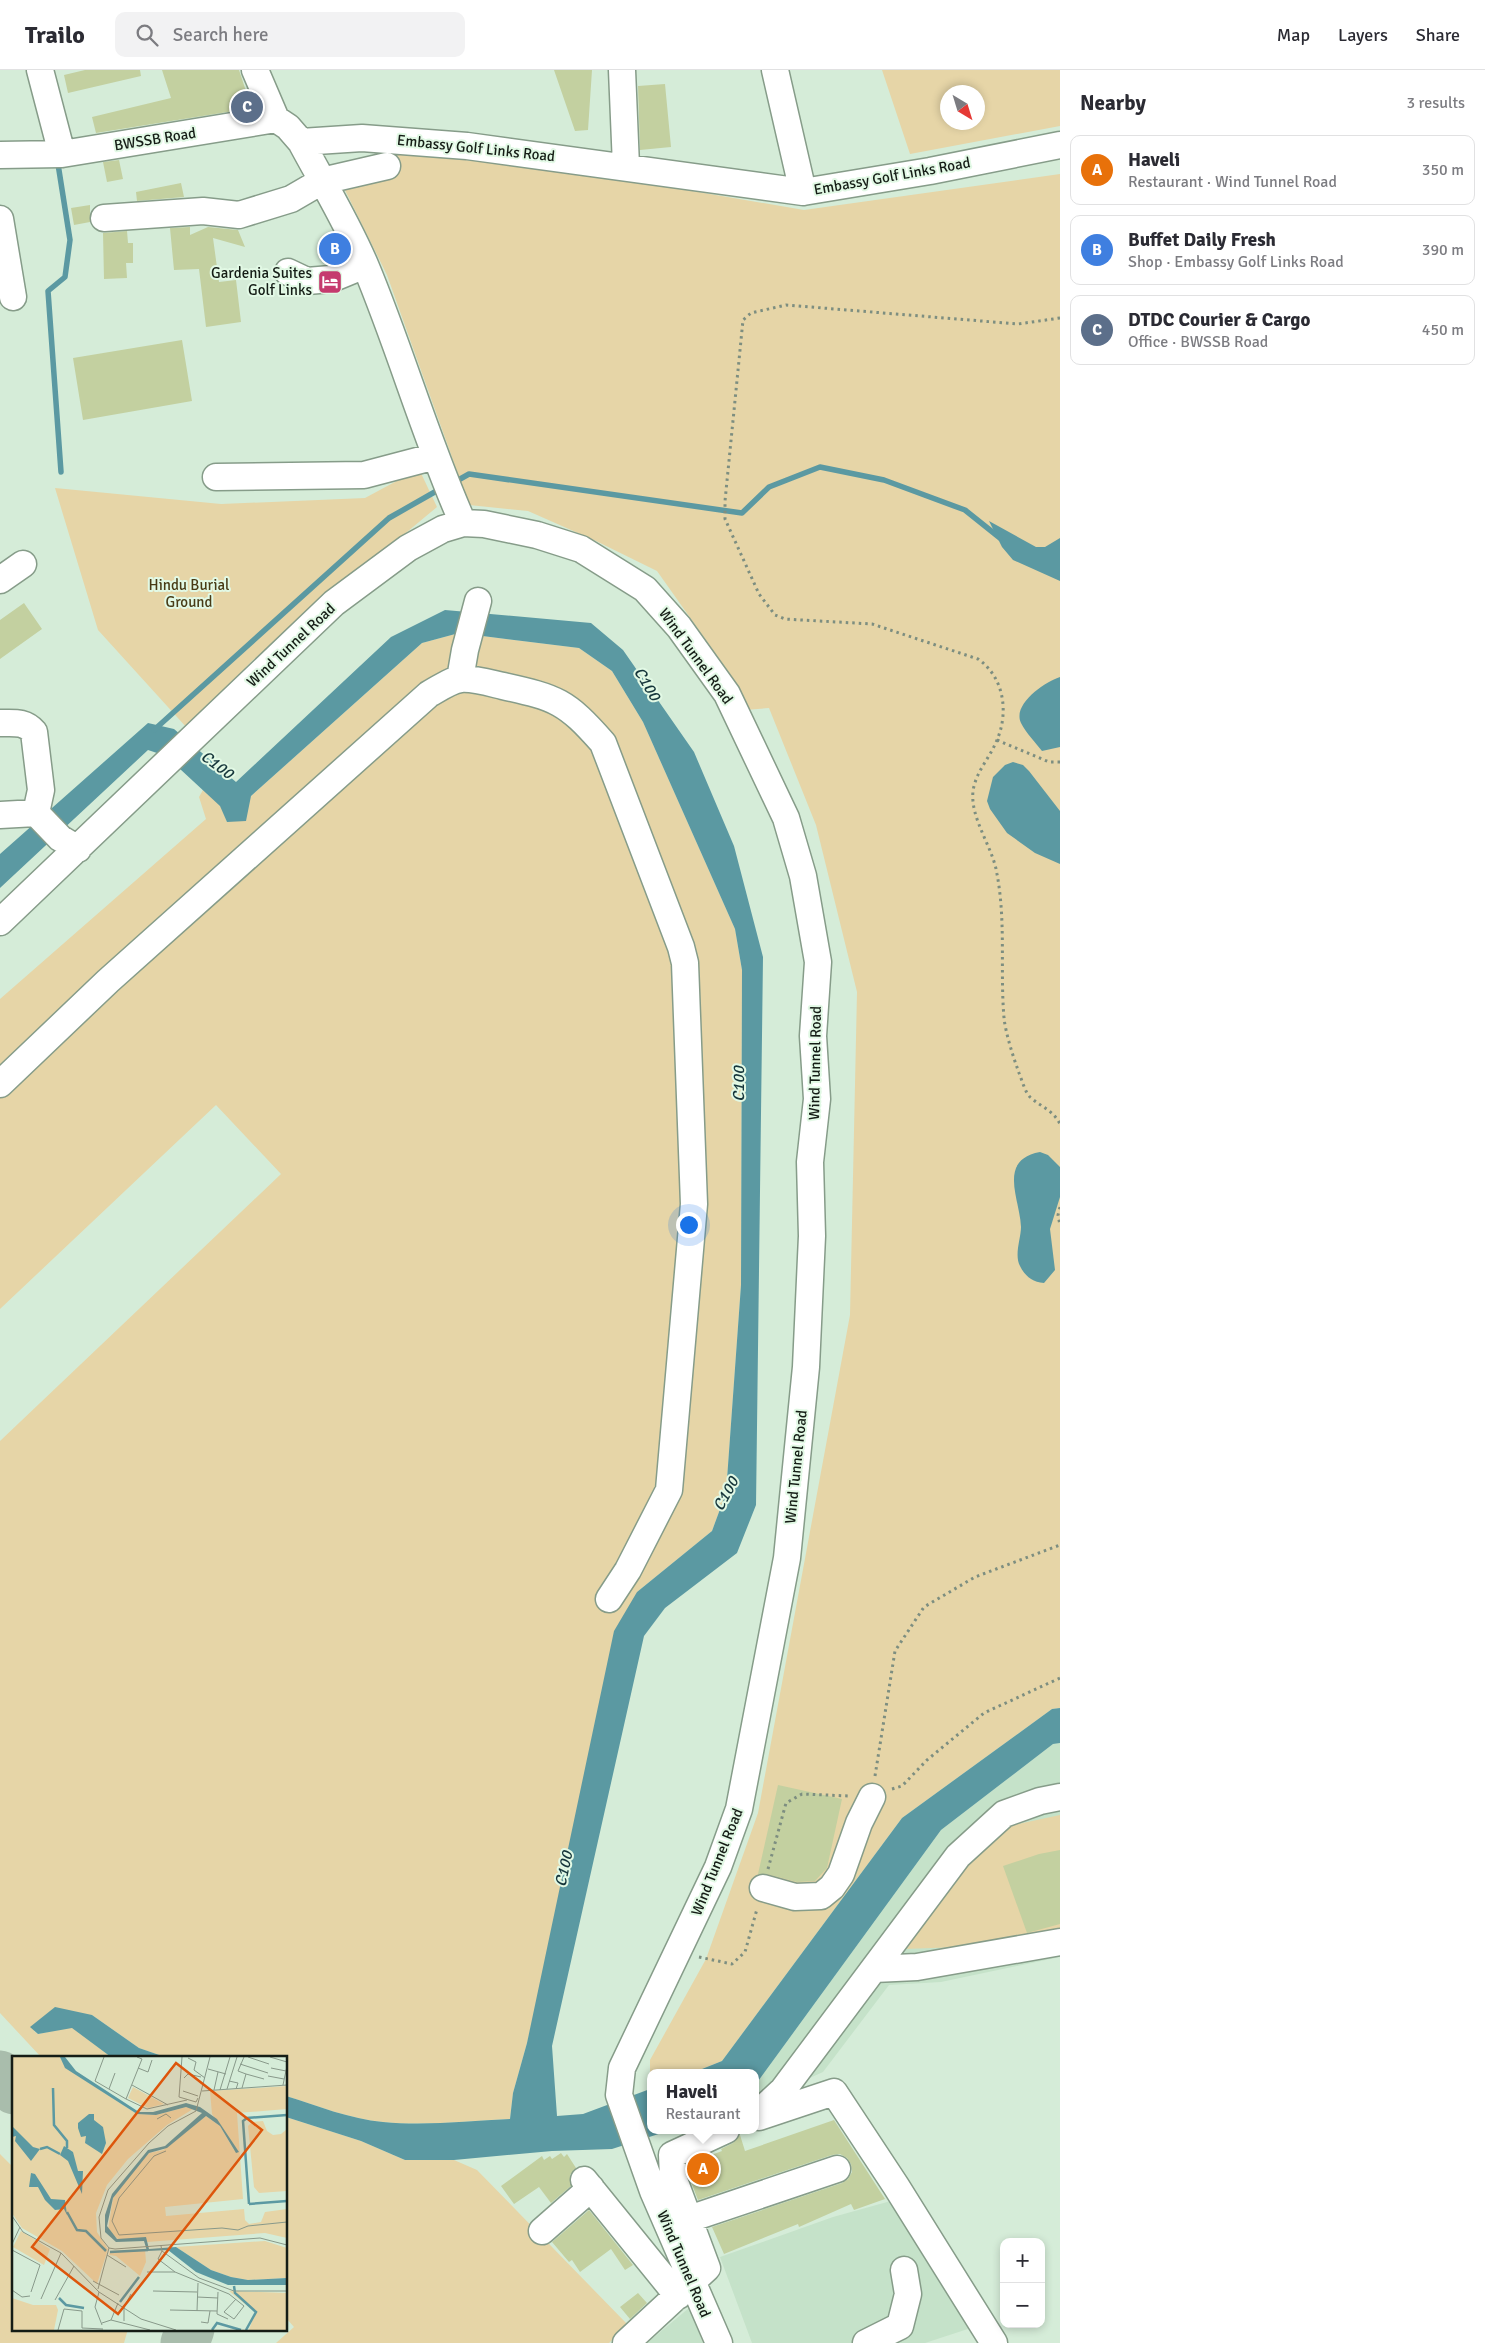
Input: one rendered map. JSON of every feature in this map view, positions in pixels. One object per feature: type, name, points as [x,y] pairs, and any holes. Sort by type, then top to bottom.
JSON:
[{"type":"street","points":[[40,70],[62,154]]},
{"type":"street","points":[[255,70],[276,119],[288,127],[301,142],[365,265],[443,475],[463,523]]},
{"type":"street","points":[[622,70],[626,166]]},
{"type":"street","points":[[775,70],[803,192]]},
{"type":"street","name":"BWSSB Road","points":[[0,155],[62,154],[276,119]]},
{"type":"street","name":"Embassy Golf Links Road","points":[[301,142],[362,138],[412,140],[626,166],[803,192],[930,171],[1060,145]]},
{"type":"street","points":[[104,218],[203,211],[239,215],[290,199],[322,181],[386,166]]},
{"type":"street","points":[[0,218],[14,297]]},
{"type":"street","points":[[288,272],[307,281],[331,278],[365,265]]},
{"type":"street","points":[[216,477],[443,475]]},
{"type":"street","name":"Wind Tunnel Road","points":[[0,922],[69,843],[163,767],[334,603],[425,537],[443,529],[463,523],[484,524],[537,535],[581,549],[646,589],[679,627],[727,694],[786,818],[803,876],[818,962],[813,1036],[816,1099],[810,1162],[812,1236],[806,1368],[786,1558],[739,1809],[718,1867],[622,2068],[619,2095],[685,2290],[719,2343]]},
{"type":"street","points":[[0,580],[23,564]]},
{"type":"street","points":[[460,679],[465,650],[478,601]]},
{"type":"street","points":[[0,1084],[116,974],[429,694],[460,679],[490,683],[546,695],[579,716],[602,743],[682,947],[686,963],[694,1204],[669,1490],[628,1570],[609,1598]]},
{"type":"street","points":[[0,723],[22,723],[30,726],[34,732],[41,790],[38,815]]},
{"type":"street","points":[[0,816],[38,815],[69,843]]},
{"type":"street","points":[[763,1888],[795,1897],[821,1896],[832,1887],[841,1874],[859,1823],[872,1797]]},
{"type":"street","points":[[759,2114],[783,2090],[958,1856],[1004,1814],[1040,1801],[1060,1797]]},
{"type":"street","points":[[874,1969],[917,1967],[1060,1942]]},
{"type":"street","points":[[759,2116],[834,2092],[896,2186],[994,2343]]},
{"type":"street","points":[[626,2343],[707,2268],[673,2177],[672,2155],[717,2134]]},
{"type":"street","points":[[689,2219],[837,2169]]},
{"type":"street","points":[[542,2231],[588,2184],[685,2290]]},
{"type":"street","points":[[866,2343],[900,2326],[908,2294],[904,2270]]},
{"type":"path","points":[[1060,318],[1018,324],[786,306],[751,312],[744,320],[724,501],[725,519],[759,594],[775,615],[786,619],[872,624],[978,659],[990,667],[998,679],[1003,716],[997,740],[979,771],[973,792],[976,813],[997,873],[1002,923],[1004,1019],[1018,1070],[1028,1095],[1055,1114],[1060,1124]]},
{"type":"path","points":[[997,740],[1049,762],[1060,762]]},
{"type":"path","points":[[1060,1207],[1058,1215],[1060,1225]]},
{"type":"path","points":[[872,1797],[895,1651],[924,1607],[975,1577],[1060,1545]]},
{"type":"shaded area","points":[[1060,1743],[1060,1957],[941,1982],[889,1985],[823,2072],[783,2090],[759,2093],[759,2080],[941,1830],[1053,1744]]},
{"type":"shaded area","points":[[898,2199],[974,2327],[925,2343],[752,2343],[720,2257],[833,2217]]},
{"type":"shaded area","points":[[689,2308],[703,2343],[647,2343]]},
{"type":"green space","points":[[882,70],[1060,70],[1060,126],[910,154]]},
{"type":"green space","points":[[394,152],[599,175],[804,210],[1060,174],[1060,1708],[1052,1709],[902,1818],[722,2061],[702,2069],[650,2069],[650,2060],[706,1959],[758,1813],[850,1315],[857,992],[816,825],[769,708],[745,710],[730,674],[657,571],[528,511],[469,505],[387,275],[335,170]]},
{"type":"green space","name":"Hindu Burial Ground","points":[[419,469],[437,507],[253,660],[187,728],[98,630],[55,488],[221,504],[365,498]]},
{"type":"green space","points":[[459,633],[579,648],[612,671],[643,722],[735,929],[742,970],[741,1285],[726,1493],[712,1531],[637,1592],[527,2043],[513,2093],[510,2119],[415,2124],[358,2118],[288,2097],[288,2056],[162,2056],[139,2048],[92,2015],[34,2031],[38,2034],[72,2027],[110,2056],[40,2056],[0,2013],[0,1441],[281,1174],[216,1105],[0,1309],[0,999],[206,819],[199,797],[203,790],[221,806],[227,822],[251,796],[422,643]]},
{"type":"green space","points":[[1060,1815],[1060,1933],[990,1946],[903,1949],[969,1862],[1009,1826]]},
{"type":"green space","points":[[288,2118],[361,2141],[405,2160],[454,2160],[477,2170],[628,2325],[609,2343],[276,2343],[294,2327],[288,2320]]},
{"type":"green space","points":[[0,2154],[12,2166],[12,2330],[128,2330],[124,2343],[0,2343]]},
{"type":"water","points":[[989,521],[1036,547],[1045,547],[1060,538],[1060,581],[1013,560],[1002,547]]},
{"type":"water","name":"C100","points":[[445,610],[591,623],[623,650],[694,752],[734,846],[763,957],[756,1505],[737,1553],[665,1608],[644,1636],[552,2046],[557,2116],[583,2114],[647,2090],[647,2134],[659,2134],[612,2149],[552,2151],[454,2160],[405,2160],[361,2141],[288,2118],[288,2097],[346,2115],[383,2122],[431,2123],[510,2119],[513,2093],[527,2043],[614,1631],[637,1592],[712,1531],[726,1493],[741,1285],[742,970],[735,929],[643,722],[612,671],[579,648],[459,633],[422,643],[251,796],[246,821],[227,822],[220,806],[166,756],[148,750],[0,888],[0,854],[148,723],[174,729],[236,782],[391,637]]},
{"type":"water","points":[[1060,677],[1060,747],[1042,751],[1028,734],[1019,716],[1025,701],[1046,684]]},
{"type":"water","points":[[1013,762],[1023,765],[1029,771],[1060,811],[1060,864],[1035,853],[1007,833],[990,809],[987,801],[993,777],[1005,765]]},
{"type":"water","points":[[1040,1152],[1048,1155],[1060,1167],[1060,1197],[1050,1229],[1055,1270],[1044,1283],[1029,1278],[1018,1262],[1021,1227],[1014,1182],[1015,1172],[1019,1163],[1027,1156]]},
{"type":"water","points":[[1060,1708],[1060,1743],[1053,1744],[941,1830],[759,2080],[759,2069],[702,2069],[722,2061],[902,1818],[1052,1709]]},
{"type":"water","points":[[55,2007],[92,2015],[139,2048],[162,2056],[110,2056],[72,2028],[38,2034],[30,2027]]},
{"type":"building","points":[[85,70],[140,70],[141,76],[68,93],[64,75]]},
{"type":"building","points":[[162,70],[239,70],[251,106],[240,110],[96,133],[92,117],[171,98]]},
{"type":"building","points":[[554,70],[592,70],[588,130],[575,131]]},
{"type":"building","points":[[665,84],[671,147],[640,150],[638,86]]},
{"type":"building","points":[[119,160],[123,179],[107,182],[103,162]]},
{"type":"building","points":[[181,183],[184,197],[137,201],[136,192]]},
{"type":"building","points":[[90,205],[90,222],[74,225],[71,208]]},
{"type":"building","points":[[190,227],[190,235],[208,227],[238,230],[245,247],[213,238],[219,282],[236,280],[241,322],[206,327],[199,269],[174,270],[170,228]]},
{"type":"building","points":[[127,231],[128,243],[133,243],[133,263],[126,263],[127,278],[104,279],[103,233]]},
{"type":"building","points":[[182,340],[192,401],[83,420],[73,358]]},
{"type":"building","points":[[24,603],[42,629],[0,659],[0,620]]},
{"type":"building","points":[[778,1785],[842,1799],[827,1868],[815,1881],[797,1882],[767,1874],[758,1874]]},
{"type":"building","points":[[1060,1850],[1060,1924],[1027,1933],[1003,1866],[1039,1854]]},
{"type":"building","points":[[834,2120],[885,2199],[854,2210],[851,2204],[799,2227],[798,2224],[724,2254],[712,2227],[842,2183],[848,2179],[852,2172],[851,2164],[847,2158],[840,2154],[832,2155],[698,2200],[688,2174],[687,2164],[722,2151],[721,2149],[733,2143],[740,2135],[745,2151]]},
{"type":"building","points":[[561,2153],[564,2157],[567,2154],[576,2168],[570,2175],[571,2186],[551,2203],[539,2187],[514,2204],[501,2186],[542,2156],[544,2160],[550,2156],[552,2159]]},
{"type":"building","points":[[589,2210],[633,2265],[625,2270],[611,2249],[580,2272],[572,2260],[569,2262],[552,2242]]},
{"type":"building","points":[[638,2293],[647,2303],[630,2319],[620,2307]]},
{"type":"waterway","points":[[58,164],[70,240],[65,277],[48,291],[61,472]]},
{"type":"waterway","points":[[453,483],[469,474],[742,513],[769,487],[820,467],[884,480],[965,510],[1000,538]]},
{"type":"waterway","points":[[154,730],[389,518],[440,489]]},
{"type":"taxiway","points":[[0,2075],[12,2088]]},
{"type":"taxiway","points":[[185,2343],[190,2330]]},
{"type":"place","name":"DTDC Courier & Cargo","points":[[247,107]]},
{"type":"place","name":"Buffet Daily Fresh","points":[[335,249]]},
{"type":"place","name":"Gardenia Suites Golf Links","points":[[330,282]]},
{"type":"place","name":"Haveli","points":[[703,2169]]}]
